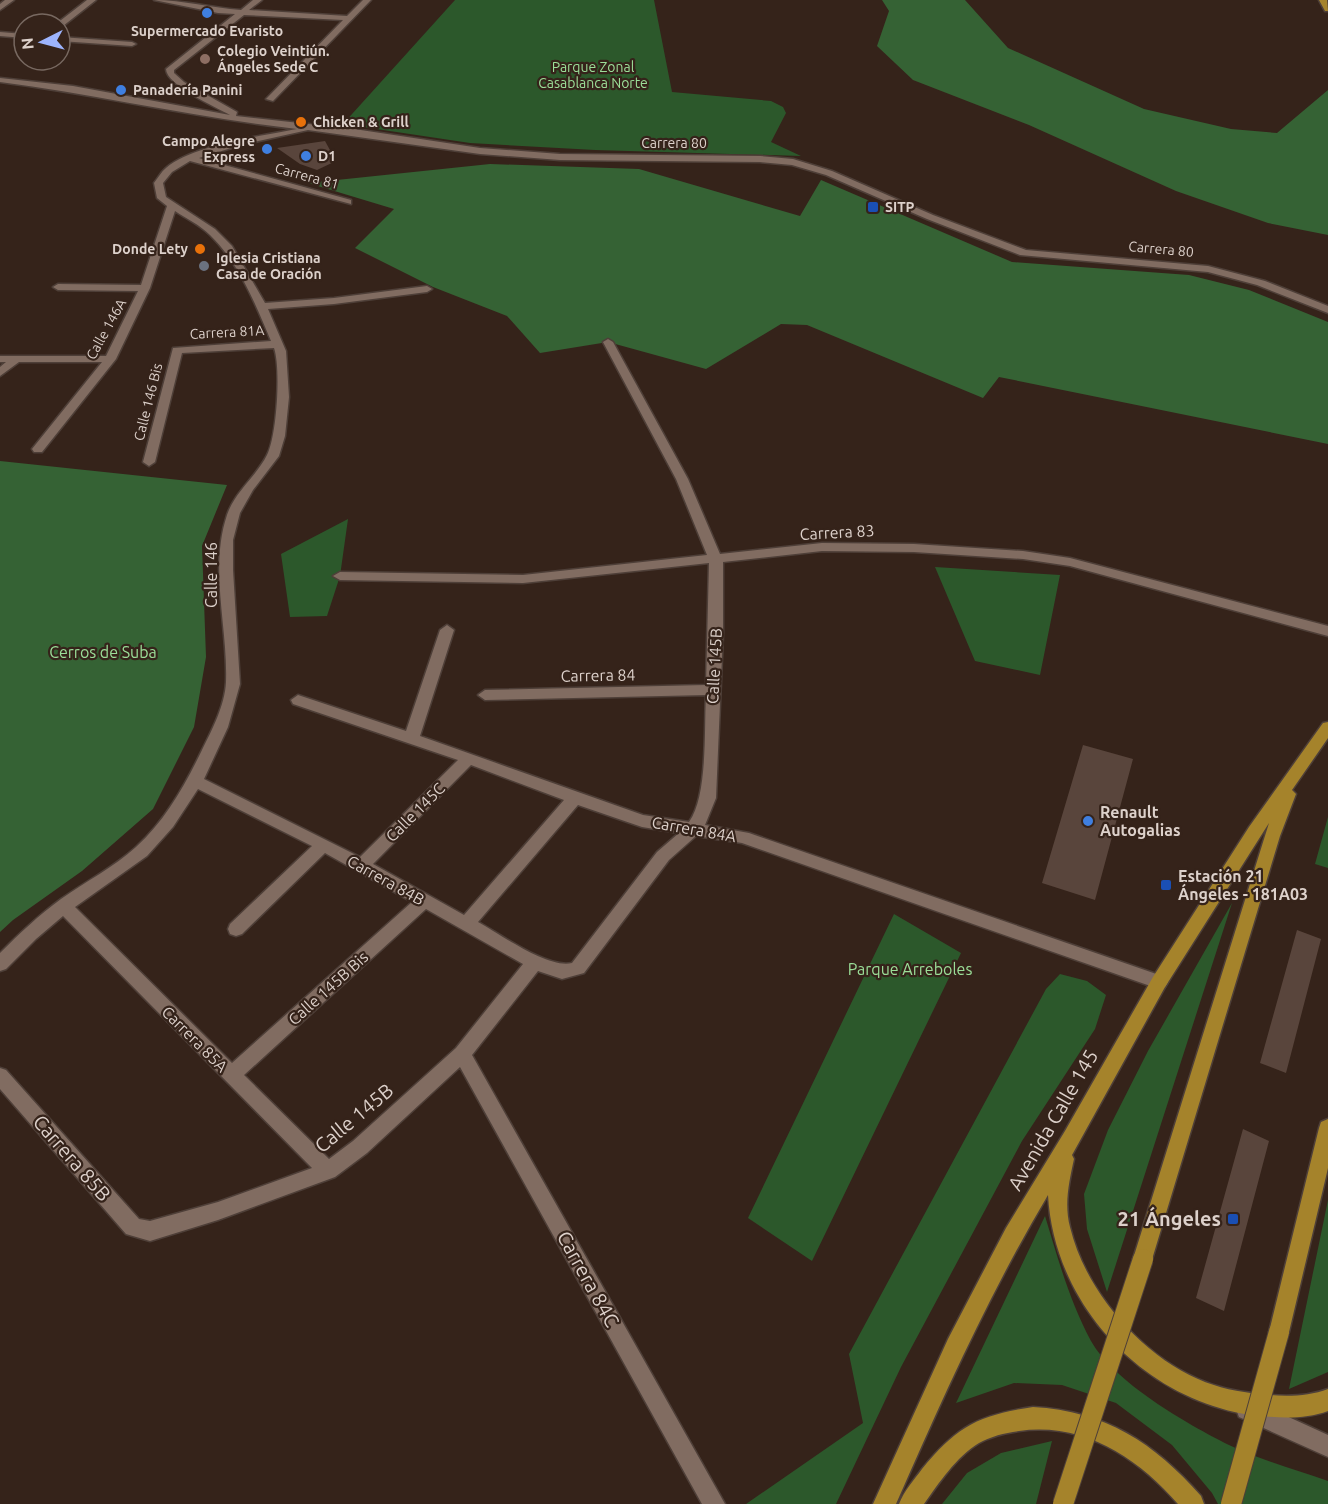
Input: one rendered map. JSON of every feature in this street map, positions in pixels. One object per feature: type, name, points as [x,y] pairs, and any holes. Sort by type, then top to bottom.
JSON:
[{"type":"main road","points":[[1323,0],[1328,9]]},
{"type":"main road","name":"Avenida Calle 145","points":[[884,1504],[955,1346],[1013,1235],[1072,1137],[1159,982],[1255,831],[1328,727]]},
{"type":"main road","name":"Avenida Calle 145","points":[[1063,1504],[1143,1259],[1272,836],[1294,777]]},
{"type":"main road","points":[[1232,1504],[1279,1332],[1328,1128]]},
{"type":"main road","points":[[1072,1137],[1060,1169],[1057,1206],[1065,1245],[1082,1285],[1109,1323],[1144,1357],[1186,1384],[1231,1401],[1277,1408],[1328,1400]]},
{"type":"main road","points":[[910,1504],[922,1487],[968,1437],[994,1425],[1018,1419],[1044,1418],[1070,1421],[1089,1427],[1107,1433],[1133,1447],[1176,1483],[1193,1504]]},
{"type":"street","points":[[0,8],[10,0]]},
{"type":"street","points":[[72,15],[92,0]]},
{"type":"street","points":[[158,0],[242,13],[349,18]]},
{"type":"street","points":[[248,121],[216,104],[170,74],[170,69],[258,0]]},
{"type":"street","points":[[270,99],[367,0]]},
{"type":"street","points":[[72,40],[132,44]]},
{"type":"street","name":"Carrera 80","points":[[0,80],[73,89],[248,121],[316,127],[480,151],[560,157],[760,159],[794,162],[829,172],[930,217],[1024,253],[1208,269],[1261,283],[1325,308]]},
{"type":"street","name":"Calle 146","points":[[0,964],[30,934],[64,906],[141,852],[167,824],[195,781],[221,727],[233,684],[226,570],[227,540],[234,513],[247,489],[273,456],[279,436],[283,397],[278,344],[262,306],[228,248],[212,231],[162,198],[156,190],[157,184],[167,170],[189,158],[234,145],[316,127]]},
{"type":"street","name":"Carrera 81","points":[[189,158],[348,202]]},
{"type":"street","name":"Calle 146A","points":[[38,450],[110,359],[145,288],[172,206]]},
{"type":"street","points":[[58,287],[145,288]]},
{"type":"street","points":[[262,306],[334,301],[427,289]]},
{"type":"street","name":"Calle 145B","points":[[608,342],[682,479],[716,560],[708,798],[696,829]]},
{"type":"street","name":"Carrera 81A","points":[[177,350],[278,344]]},
{"type":"street","name":"Calle 146 Bis","points":[[149,462],[177,350]]},
{"type":"street","points":[[0,359],[110,359]]},
{"type":"street","points":[[0,373],[16,359]]},
{"type":"street","name":"Carrera 83","points":[[339,576],[523,579],[822,547],[914,548],[1023,555],[1103,570],[1328,631]]},
{"type":"street","points":[[411,740],[447,630]]},
{"type":"street","name":"Carrera 84","points":[[485,695],[713,690]]},
{"type":"street","name":"Carrera 84A","points":[[298,700],[469,758],[642,821],[743,837],[1159,982]]},
{"type":"street","name":"Calle 145C","points":[[361,866],[469,758]]},
{"type":"street","name":"Carrera 84B","points":[[195,781],[324,846],[556,972],[568,973],[578,969],[663,856],[696,829]]},
{"type":"street","points":[[466,924],[575,798]]},
{"type":"street","points":[[236,929],[324,846]]},
{"type":"street","name":"Calle 145B Bis","points":[[231,1075],[424,901]]},
{"type":"street","name":"Carrera 85A","points":[[64,906],[328,1171]]},
{"type":"street","name":"Calle 145B","points":[[150,1231],[218,1211],[328,1171],[360,1147],[462,1054],[535,962]]},
{"type":"street","name":"Carrera 84C","points":[[462,1054],[714,1504]]},
{"type":"street","name":"Carrera 85B","points":[[0,1076],[133,1227],[150,1231]]},
{"type":"street","points":[[1231,1401],[1328,1446]]},
{"type":"green space","name":"Parque Zonal Casablanca Norte","points":[[455,0],[654,0],[672,92],[771,101],[783,107],[786,113],[771,142],[801,156],[595,150],[470,143],[343,124]]},
{"type":"green space","points":[[882,0],[965,0],[1008,48],[1144,109],[1231,129],[1277,133],[1328,90],[1328,235],[1268,223],[1176,191],[1029,125],[913,80],[877,46],[889,11]]},
{"type":"green space","points":[[490,164],[639,169],[800,216],[821,180],[1012,262],[1189,275],[1249,290],[1328,322],[1328,444],[999,377],[983,398],[807,325],[781,324],[706,369],[608,342],[540,353],[507,316],[433,287],[355,248],[394,209],[308,183]]},
{"type":"green space","name":"Cerros de Suba","points":[[0,461],[227,485],[202,546],[206,657],[194,727],[153,809],[82,871],[13,920],[0,932]]},
{"type":"green space","points":[[348,519],[340,576],[327,616],[290,617],[281,554]]},
{"type":"green space","points":[[935,567],[1060,575],[1040,675],[975,661]]},
{"type":"green space","points":[[1328,817],[1328,868],[1315,864]]},
{"type":"green space","points":[[1232,903],[1107,1292],[1087,1229],[1084,1194],[1108,1130],[1148,1051]]},
{"type":"green space","name":"Parque Arreboles","points":[[894,914],[961,953],[812,1261],[748,1218]]},
{"type":"green space","points":[[1060,974],[1087,981],[1106,995],[1095,1029],[1022,1141],[901,1367],[836,1504],[746,1504],[863,1423],[849,1354],[1046,989]]},
{"type":"green space","points":[[1328,1200],[1328,1372],[1289,1389]]},
{"type":"green space","points":[[1045,1216],[1077,1311],[1091,1341],[1116,1372],[1173,1414],[1229,1445],[1328,1481],[1328,1504],[1218,1504],[1212,1493],[1172,1445],[1116,1403],[1062,1385],[1014,1383],[956,1403]]},
{"type":"green space","points":[[1052,1441],[1036,1504],[942,1504],[967,1473],[1001,1453]]},
{"type":"building","name":"D1","points":[[325,141],[336,161],[317,170],[300,164],[277,148]]},
{"type":"building","name":"Renault Autogalias","points":[[1083,745],[1133,759],[1095,900],[1042,883]]},
{"type":"building","points":[[1297,930],[1321,939],[1286,1073],[1260,1063]]},
{"type":"building","name":"21 Ángeles","points":[[1243,1129],[1269,1141],[1224,1311],[1196,1298]]},
{"type":"place","name":"Supermercado Evaristo","points":[[207,13]]},
{"type":"place","name":"Colegio Veintiún. Ángeles Sede C","points":[[205,59]]},
{"type":"place","name":"Panadería Panini","points":[[121,90]]},
{"type":"place","name":"Chicken & Grill","points":[[301,122]]},
{"type":"place","name":"Campo Alegre Express","points":[[267,149]]},
{"type":"place","name":"D1","points":[[306,156]]},
{"type":"place","name":"SITP","points":[[873,207]]},
{"type":"place","name":"Donde Lety","points":[[200,249]]},
{"type":"place","name":"Iglesia Cristiana Casa de Oración","points":[[204,266]]},
{"type":"place","name":"Renault Autogalias","points":[[1088,821]]},
{"type":"place","name":"Estación 21 Ángeles - 181A03","points":[[1166,885]]},
{"type":"place","name":"21 Ángeles","points":[[1233,1219]]}]
